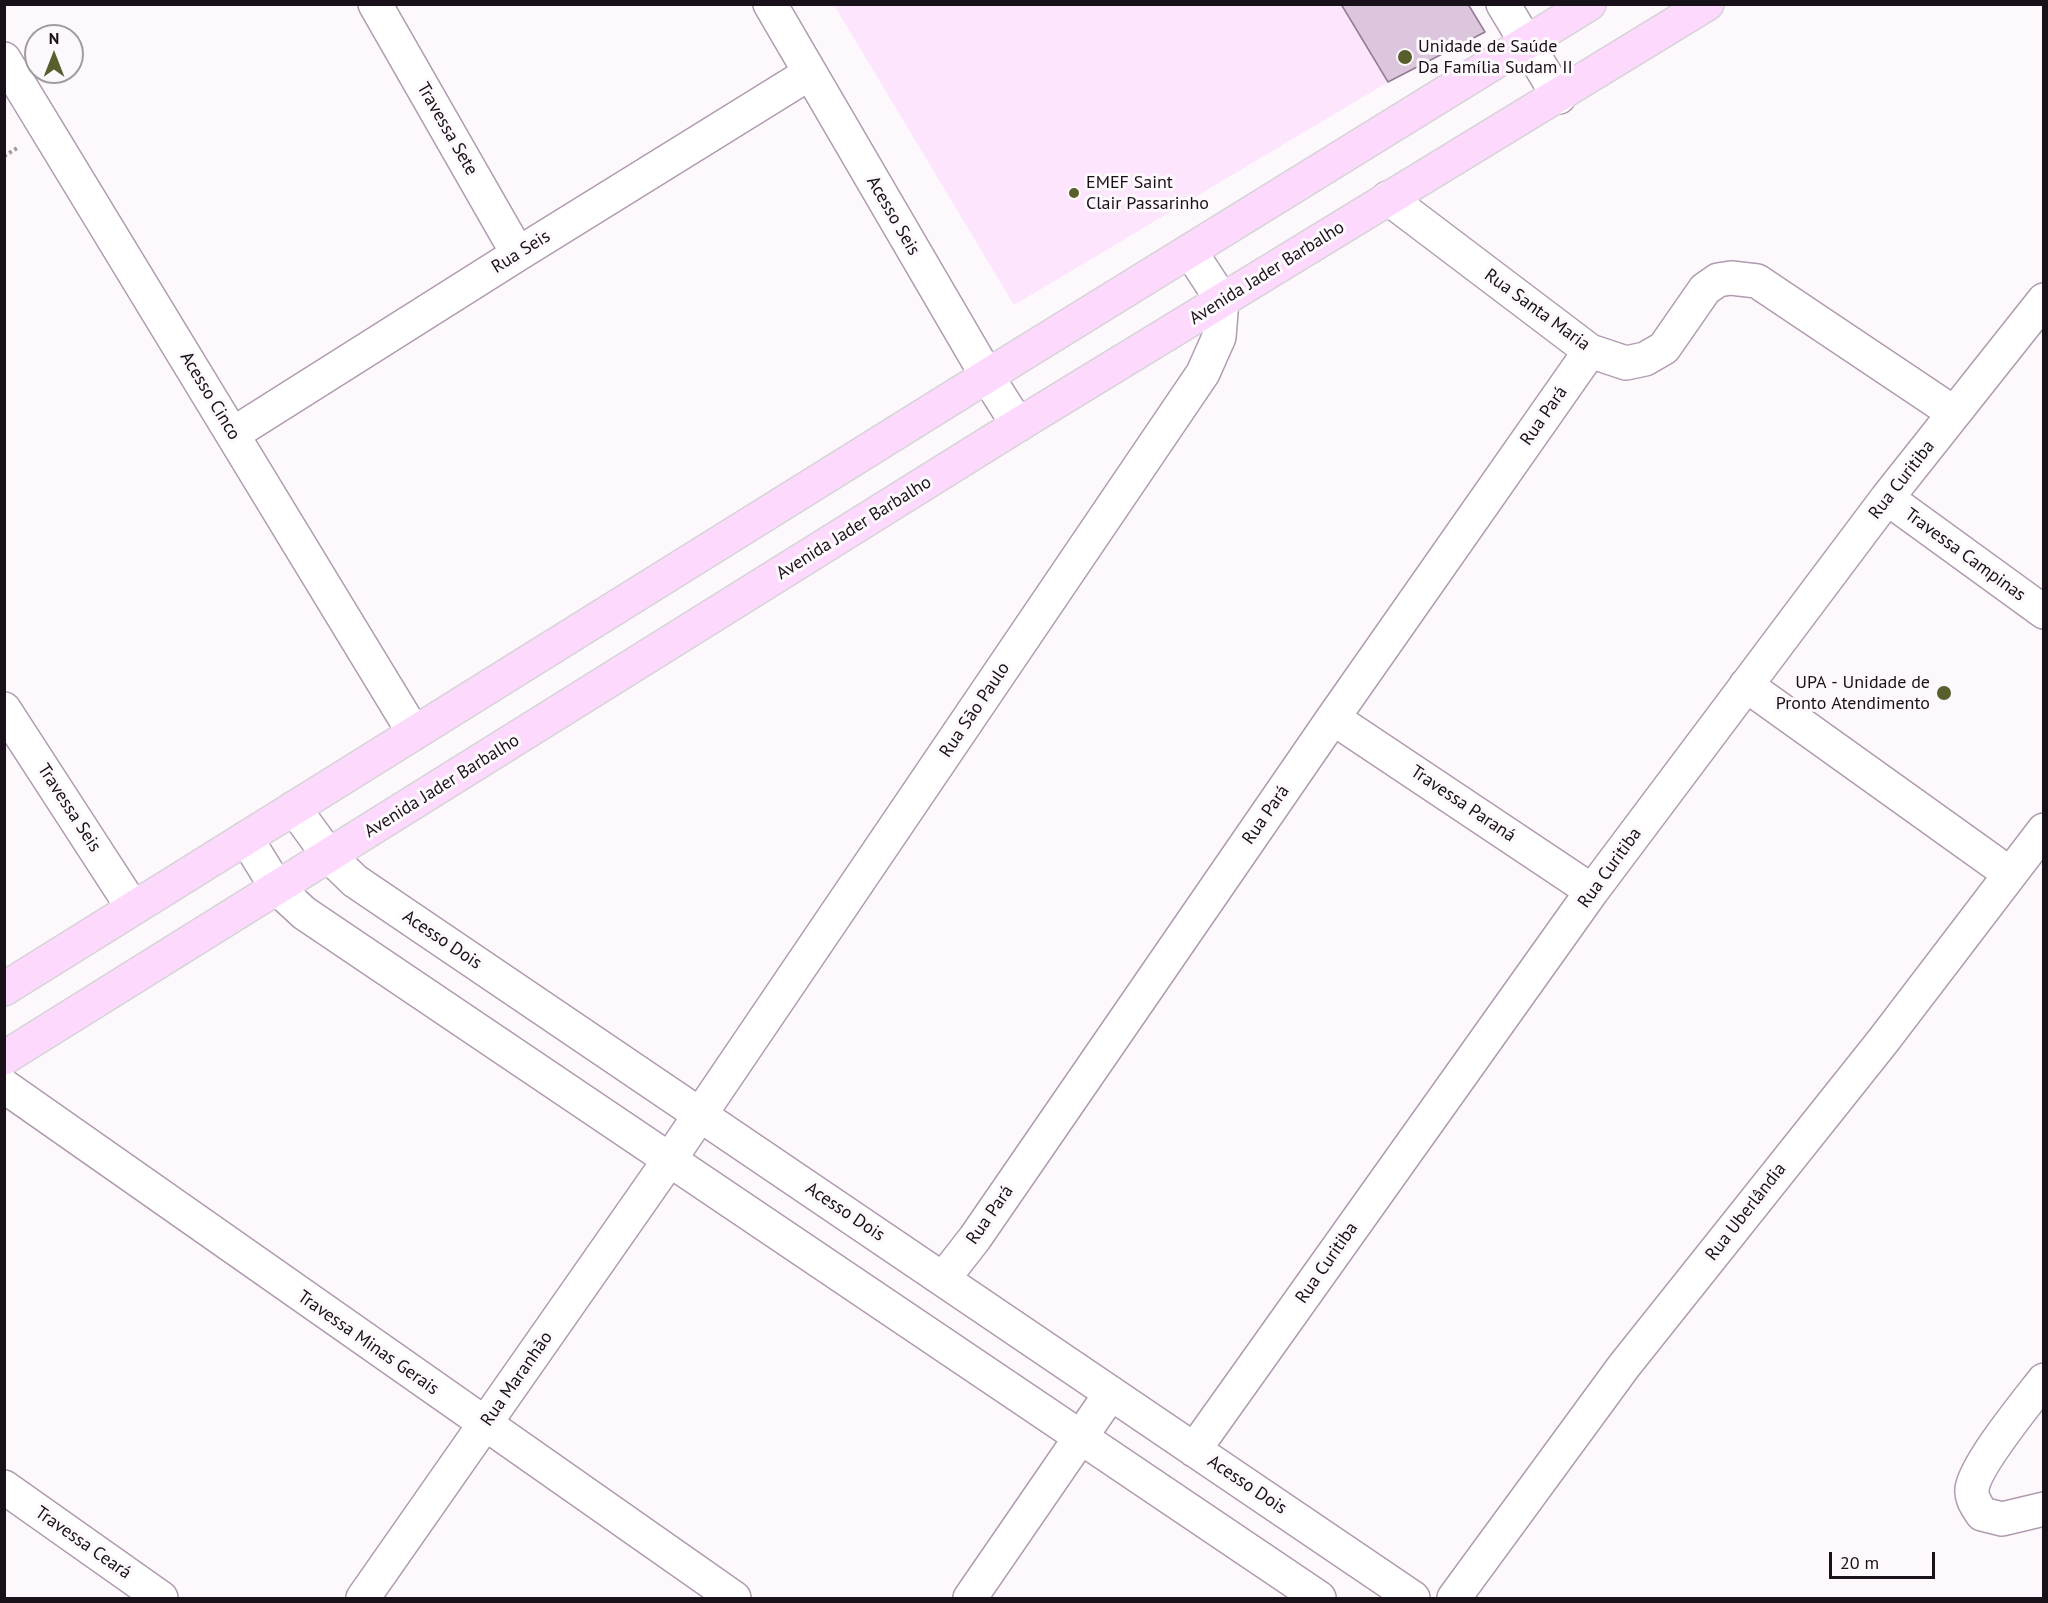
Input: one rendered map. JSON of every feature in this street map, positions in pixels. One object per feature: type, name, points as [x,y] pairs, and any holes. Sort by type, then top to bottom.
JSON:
[{"type":"main road","points":[[4,988],[1589,4]]},
{"type":"main road","name":"Avenida Jader Barbalho","points":[[4,1058],[1018,426],[1388,198],[1559,97],[1707,4]]},
{"type":"street","name":"Travessa Sete","points":[[375,4],[518,254]]},
{"type":"street","name":"Acesso Seis","points":[[770,4],[1018,426]]},
{"type":"street","points":[[1503,4],[1559,97]]},
{"type":"street","name":"Acesso Cinco","points":[[4,59],[414,733]]},
{"type":"street","name":"Rua Seis","points":[[233,434],[810,73]]},
{"type":"street","name":"Rua Santa Maria","points":[[1388,198],[1590,351],[1626,363],[1645,359],[1664,348],[1705,289],[1718,280],[1731,278],[1757,280],[1954,413]]},
{"type":"street","points":[[1190,251],[1222,300]]},
{"type":"street","name":"Rua São Paulo","points":[[670,1159],[1203,373],[1219,338],[1222,300]]},
{"type":"street","name":"Rua Curitiba","points":[[1194,1450],[1592,891],[1887,498],[2043,300]]},
{"type":"street","name":"Rua Pará","points":[[943,1280],[989,1218],[1333,718],[1590,351]]},
{"type":"street","name":"Travessa Campinas","points":[[1887,498],[2043,612]]},
{"type":"street","points":[[1746,685],[2010,874]]},
{"type":"street","name":"Travessa Seis","points":[[4,709],[133,908]]},
{"type":"street","name":"Travessa Paraná","points":[[1333,718],[1592,891]]},
{"type":"street","name":"Acesso Dois","points":[[294,808],[329,856],[355,881],[1413,1599]]},
{"type":"street","name":"Rua Uberlândia","points":[[1454,1599],[1624,1366],[1882,1041],[2043,830]]},
{"type":"street","points":[[246,838],[277,888],[304,913],[1319,1599]]},
{"type":"street","name":"Travessa Minas Gerais","points":[[4,1086],[734,1599]]},
{"type":"street","name":"Rua Maranhão","points":[[363,1599],[670,1159]]},
{"type":"street","points":[[2043,1380],[1978,1470],[1972,1488],[1973,1500],[1982,1514],[2002,1520],[2043,1509]]},
{"type":"street","points":[[970,1599],[1111,1393]]},
{"type":"street","name":"Travessa Ceará","points":[[4,1487],[161,1599]]},
{"type":"shaded area","name":"EMEF Saint Clair Passarinho","points":[[834,5],[1341,5],[1388,82],[1014,305]]},
{"type":"building","name":"Unidade de Saúde Da Família Sudam II","points":[[1341,4],[1468,4],[1485,32],[1388,82]]},
{"type":"place","name":"Unidade de Saúde Da Família Sudam II","points":[[1405,57]]},
{"type":"place","name":"EMEF Saint Clair Passarinho","points":[[1074,193]]},
{"type":"place","name":"UPA - Unidade de Pronto Atendimento","points":[[1944,693]]}]
